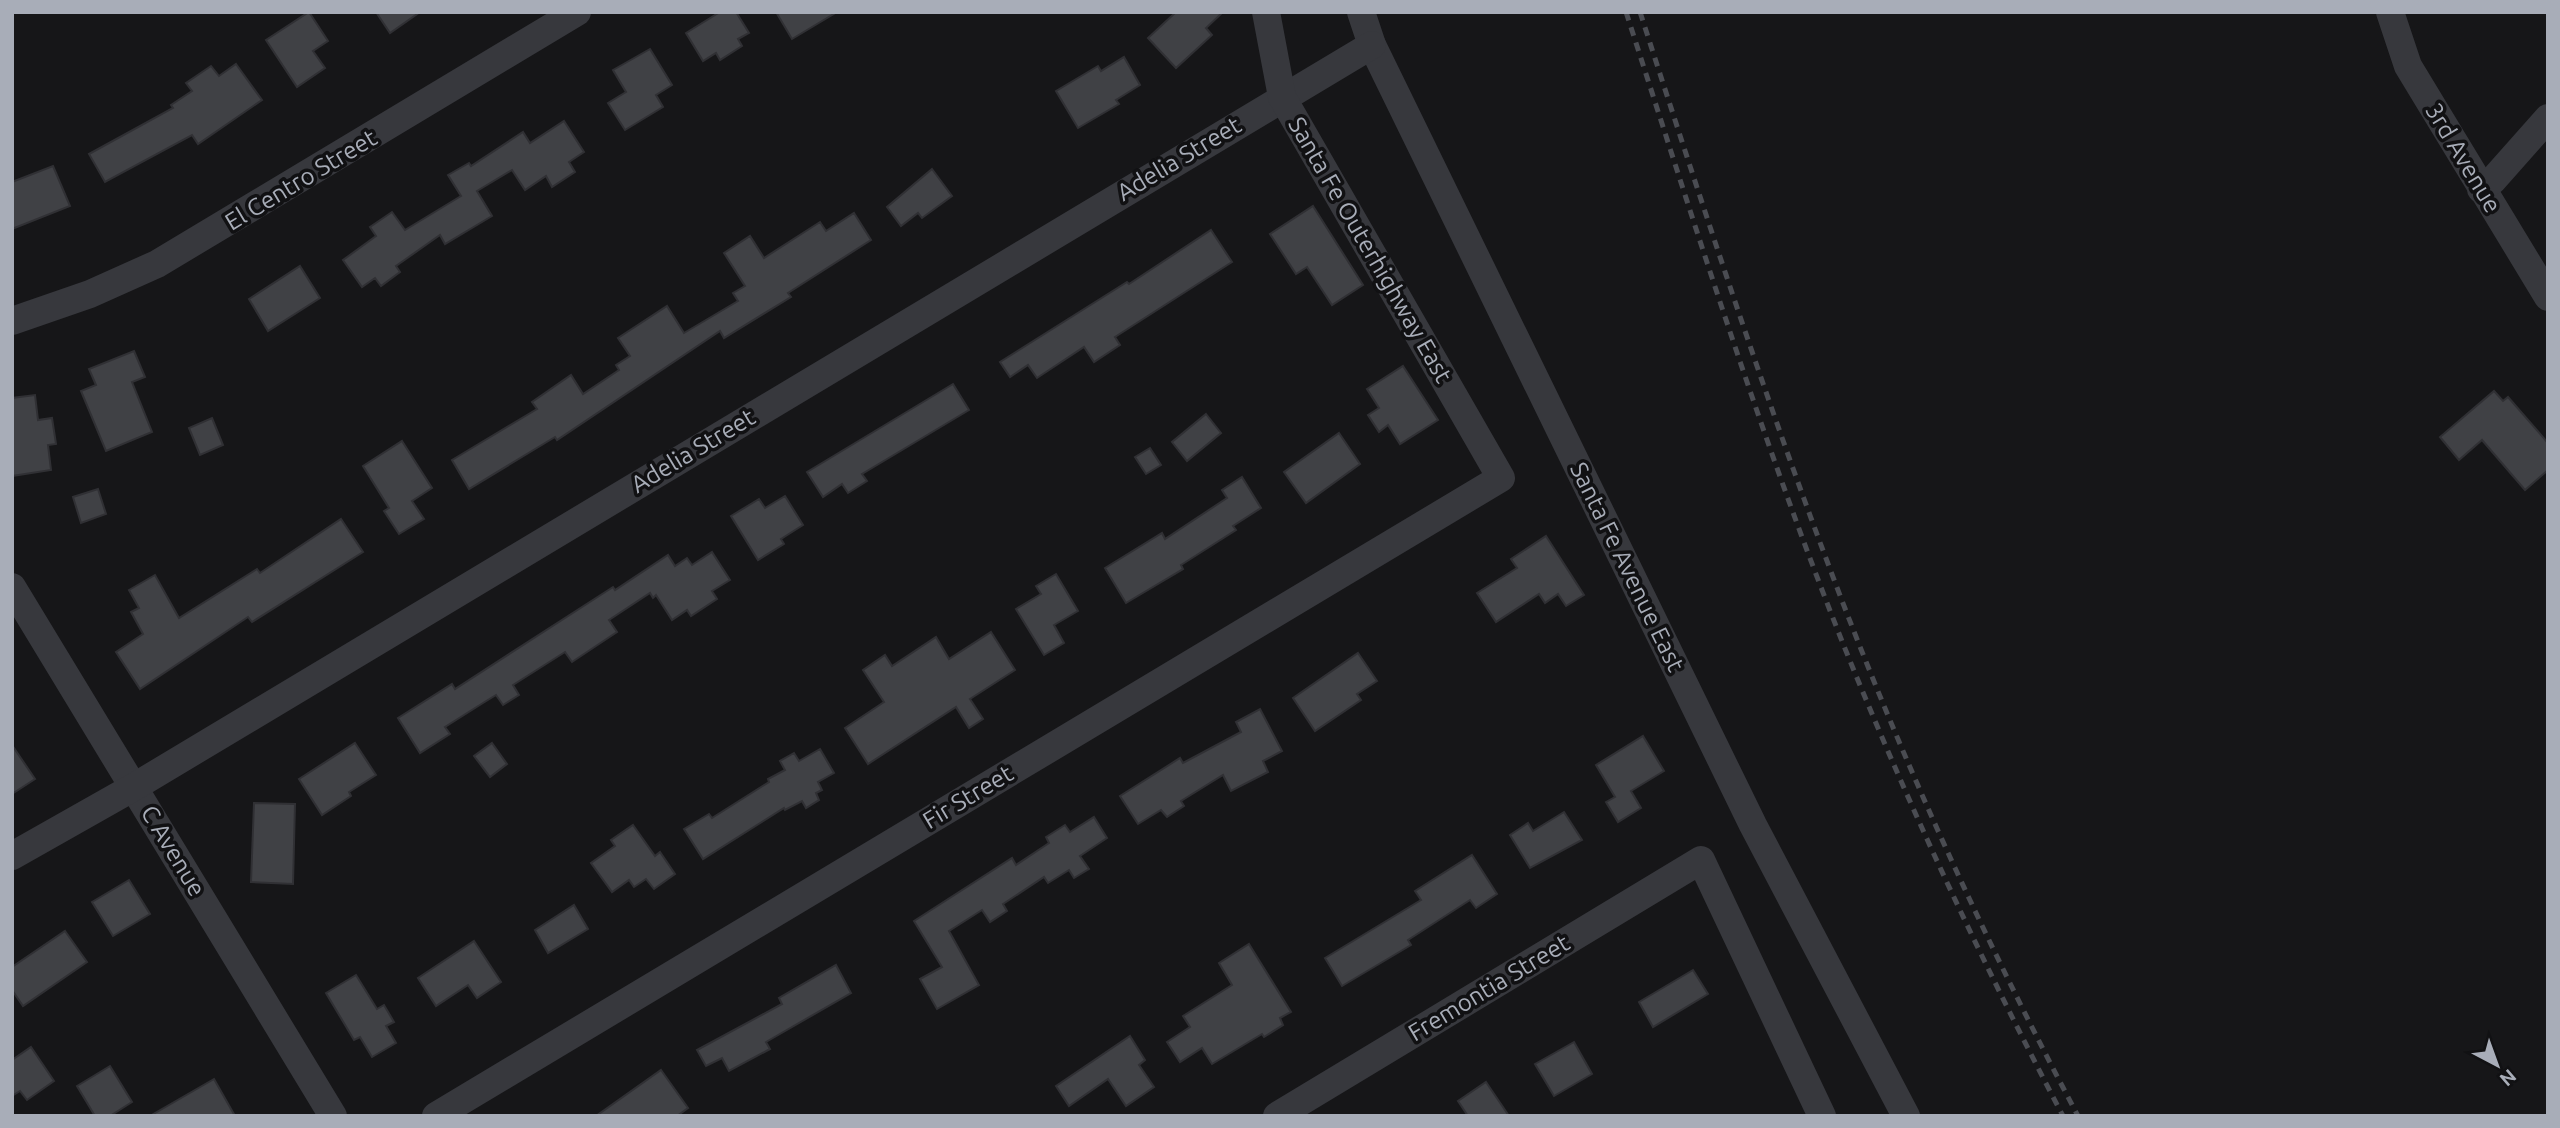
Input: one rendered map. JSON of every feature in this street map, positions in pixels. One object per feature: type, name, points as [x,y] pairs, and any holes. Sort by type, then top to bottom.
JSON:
[{"type":"street","name":"El Centro Street","points":[[12,321],[158,264],[577,12]]},
{"type":"street","name":"Santa Fe Outerhighway East","points":[[1266,12],[1282,97],[1501,478]]},
{"type":"street","name":"Santa Fe Avenue East","points":[[1361,12],[1372,45],[1747,813],[1906,1116]]},
{"type":"street","name":"3rd Avenue","points":[[2390,12],[2408,66],[2548,297]]},
{"type":"street","name":"Adelia Street","points":[[12,856],[134,788],[1372,45]]},
{"type":"street","points":[[2481,189],[2493,180],[2548,118]]},
{"type":"street","name":"Fir Street","points":[[436,1116],[1501,478]]},
{"type":"street","name":"C Avenue","points":[[12,587],[333,1116]]},
{"type":"street","name":"Fremontia Street","points":[[1277,1116],[1701,860],[1822,1116]]},
{"type":"building","points":[[309,12],[328,41],[313,51],[325,68],[297,87],[266,40]]},
{"type":"building","points":[[376,12],[420,12],[390,33]]},
{"type":"building","points":[[720,12],[736,12],[749,33],[738,39],[742,46],[720,60],[716,53],[703,61],[686,33]]},
{"type":"building","points":[[776,12],[837,12],[792,39]]},
{"type":"building","points":[[1176,12],[1223,12],[1206,28],[1212,35],[1176,68],[1148,38]]},
{"type":"building","points":[[650,49],[672,85],[656,95],[663,107],[625,130],[608,103],[626,92],[613,70]]},
{"type":"building","points":[[1124,57],[1140,85],[1116,100],[1119,104],[1078,128],[1056,91],[1098,66],[1101,71]]},
{"type":"building","points":[[236,64],[262,100],[198,144],[192,135],[105,182],[89,154],[173,108],[171,105],[192,91],[186,83],[211,66],[219,76]]},
{"type":"building","points":[[564,121],[584,152],[569,162],[575,172],[552,187],[546,176],[525,190],[512,170],[477,191],[492,216],[445,244],[440,235],[396,266],[400,272],[381,286],[375,278],[362,287],[343,260],[376,236],[370,227],[392,212],[405,230],[461,196],[448,175],[469,163],[471,166],[523,132],[530,143]]},
{"type":"building","points":[[53,166],[70,206],[12,229],[12,182]]},
{"type":"building","points":[[932,169],[952,196],[922,218],[918,213],[901,226],[887,207]]},
{"type":"building","points":[[1313,206],[1363,285],[1332,305],[1307,267],[1296,274],[1270,234]]},
{"type":"building","points":[[854,213],[871,240],[788,293],[791,297],[724,338],[720,331],[557,440],[555,437],[469,489],[452,460],[537,409],[532,402],[571,375],[583,394],[619,370],[616,365],[630,356],[618,338],[667,306],[684,333],[738,301],[733,293],[745,286],[724,253],[750,236],[764,258],[820,222],[826,231]]},
{"type":"building","points":[[1211,230],[1232,262],[1115,337],[1120,345],[1094,362],[1084,347],[1037,378],[1028,365],[1010,377],[1000,362],[1127,282],[1129,284]]},
{"type":"building","points":[[300,266],[320,298],[268,331],[249,299]]},
{"type":"building","points":[[134,351],[145,377],[132,382],[152,432],[106,451],[81,391],[96,385],[89,369]]},
{"type":"building","points":[[1403,366],[1438,420],[1400,444],[1388,425],[1379,432],[1368,415],[1379,408],[1367,389]]},
{"type":"building","points":[[953,384],[969,410],[862,474],[867,481],[848,493],[842,484],[823,497],[807,472]]},
{"type":"building","points":[[2494,391],[2503,401],[2508,397],[2548,443],[2548,470],[2525,490],[2482,440],[2459,460],[2440,437]]},
{"type":"building","points":[[35,395],[38,420],[52,418],[56,444],[48,445],[51,470],[12,476],[12,398]]},
{"type":"building","points":[[1206,414],[1221,433],[1187,461],[1172,442]]},
{"type":"building","points":[[212,418],[223,445],[200,455],[189,428]]},
{"type":"building","points":[[1339,433],[1360,464],[1306,503],[1284,472]]},
{"type":"building","points":[[402,441],[432,488],[412,501],[424,519],[399,534],[384,511],[389,508],[363,466]]},
{"type":"building","points":[[1150,448],[1161,465],[1146,474],[1135,457]]},
{"type":"building","points":[[1242,477],[1261,508],[1233,526],[1236,530],[1181,565],[1183,569],[1126,603],[1105,568],[1162,533],[1165,539],[1227,498],[1222,490]]},
{"type":"building","points":[[98,489],[106,514],[81,523],[73,497]]},
{"type":"building","points":[[785,496],[803,525],[781,539],[784,544],[758,560],[731,516],[759,499],[765,508]]},
{"type":"building","points":[[341,519],[363,552],[252,622],[248,617],[140,689],[116,652],[143,634],[131,612],[139,608],[129,590],[155,575],[179,618],[257,569],[260,573]]},
{"type":"building","points":[[1546,536],[1584,595],[1566,606],[1558,594],[1545,603],[1539,594],[1496,622],[1477,593],[1517,568],[1511,559]]},
{"type":"building","points":[[712,552],[730,580],[712,591],[717,599],[691,616],[687,610],[672,620],[656,595],[653,598],[650,593],[609,620],[617,632],[572,662],[565,652],[513,685],[519,695],[503,705],[496,695],[445,727],[450,734],[420,753],[398,718],[452,684],[455,689],[613,587],[615,590],[668,555],[675,566],[687,558],[692,565]]},
{"type":"building","points":[[1056,574],[1078,611],[1054,625],[1064,643],[1044,655],[1016,609],[1041,594],[1036,586]]},
{"type":"building","points":[[991,632],[1015,670],[970,699],[983,719],[969,728],[956,707],[868,764],[845,728],[884,702],[863,670],[885,655],[892,666],[936,637],[949,659]]},
{"type":"building","points":[[1358,653],[1377,681],[1357,694],[1361,700],[1315,731],[1293,698]]},
{"type":"building","points":[[1260,709],[1282,751],[1263,761],[1268,772],[1231,791],[1223,775],[1181,801],[1184,806],[1167,817],[1161,810],[1138,824],[1120,796],[1180,758],[1183,763],[1241,732],[1236,722]]},
{"type":"building","points":[[1643,736],[1664,771],[1631,791],[1641,808],[1618,822],[1606,802],[1615,797],[1596,765]]},
{"type":"building","points":[[355,743],[376,775],[349,792],[351,796],[322,815],[299,779]]},
{"type":"building","points":[[492,743],[507,764],[490,777],[474,756]]},
{"type":"building","points":[[12,745],[35,779],[12,794]]},
{"type":"building","points":[[820,749],[834,773],[818,782],[822,790],[816,793],[819,800],[806,808],[802,801],[785,810],[784,808],[703,859],[684,829],[709,814],[712,818],[769,782],[768,779],[785,770],[780,761],[794,753],[799,761]]},
{"type":"building","points":[[254,803],[295,804],[293,884],[251,882]]},
{"type":"building","points":[[1564,812],[1582,840],[1530,868],[1510,835],[1528,823],[1533,831]]},
{"type":"building","points":[[1094,817],[1107,838],[1080,856],[1089,869],[1074,878],[1069,870],[1048,883],[1044,877],[1003,904],[1007,911],[990,922],[982,910],[949,931],[979,985],[937,1009],[920,979],[942,967],[914,921],[1012,858],[1016,865],[1049,843],[1046,837],[1065,825],[1070,832]]},
{"type":"building","points":[[633,825],[655,856],[660,852],[675,874],[654,889],[646,879],[634,887],[629,880],[612,892],[591,863],[615,846],[611,840]]},
{"type":"building","points":[[1472,855],[1497,894],[1476,908],[1470,900],[1408,940],[1411,945],[1342,986],[1325,958],[1421,900],[1415,891]]},
{"type":"building","points":[[129,880],[150,914],[113,936],[92,902]]},
{"type":"building","points":[[574,905],[588,929],[548,953],[535,930]]},
{"type":"building","points":[[65,931],[87,962],[23,1006],[12,990],[12,967]]},
{"type":"building","points":[[474,941],[501,982],[477,998],[468,985],[436,1006],[418,978]]},
{"type":"building","points":[[1249,944],[1291,1012],[1280,1018],[1283,1025],[1264,1037],[1262,1034],[1212,1064],[1202,1048],[1180,1062],[1167,1042],[1190,1027],[1183,1016],[1232,985],[1219,963]]},
{"type":"building","points":[[836,965],[851,993],[766,1042],[770,1049],[729,1071],[722,1058],[706,1066],[697,1050],[782,1004],[779,998]]},
{"type":"building","points":[[1693,970],[1708,994],[1653,1027],[1639,1002]]},
{"type":"building","points":[[356,975],[377,1009],[384,1005],[394,1022],[386,1026],[396,1043],[372,1057],[360,1037],[354,1040],[326,993]]},
{"type":"building","points":[[1130,1036],[1145,1060],[1139,1065],[1154,1087],[1126,1106],[1108,1079],[1069,1106],[1056,1086]]},
{"type":"building","points":[[1574,1042],[1592,1074],[1554,1096],[1535,1064]]},
{"type":"building","points":[[31,1047],[54,1081],[27,1100],[20,1091],[12,1096],[12,1060]]},
{"type":"building","points":[[110,1066],[132,1102],[110,1116],[95,1116],[77,1086]]},
{"type":"building","points":[[661,1070],[688,1108],[677,1116],[596,1116]]},
{"type":"building","points":[[214,1079],[235,1116],[150,1116]]},
{"type":"building","points":[[1486,1082],[1509,1116],[1468,1116],[1458,1101]]},
{"type":"railway","points":[[1626,12],[1759,416],[1848,656],[1950,889],[2063,1116]]},
{"type":"railway","points":[[1640,12],[1765,388],[1846,611],[1898,740],[1954,867],[2078,1116]]}]
